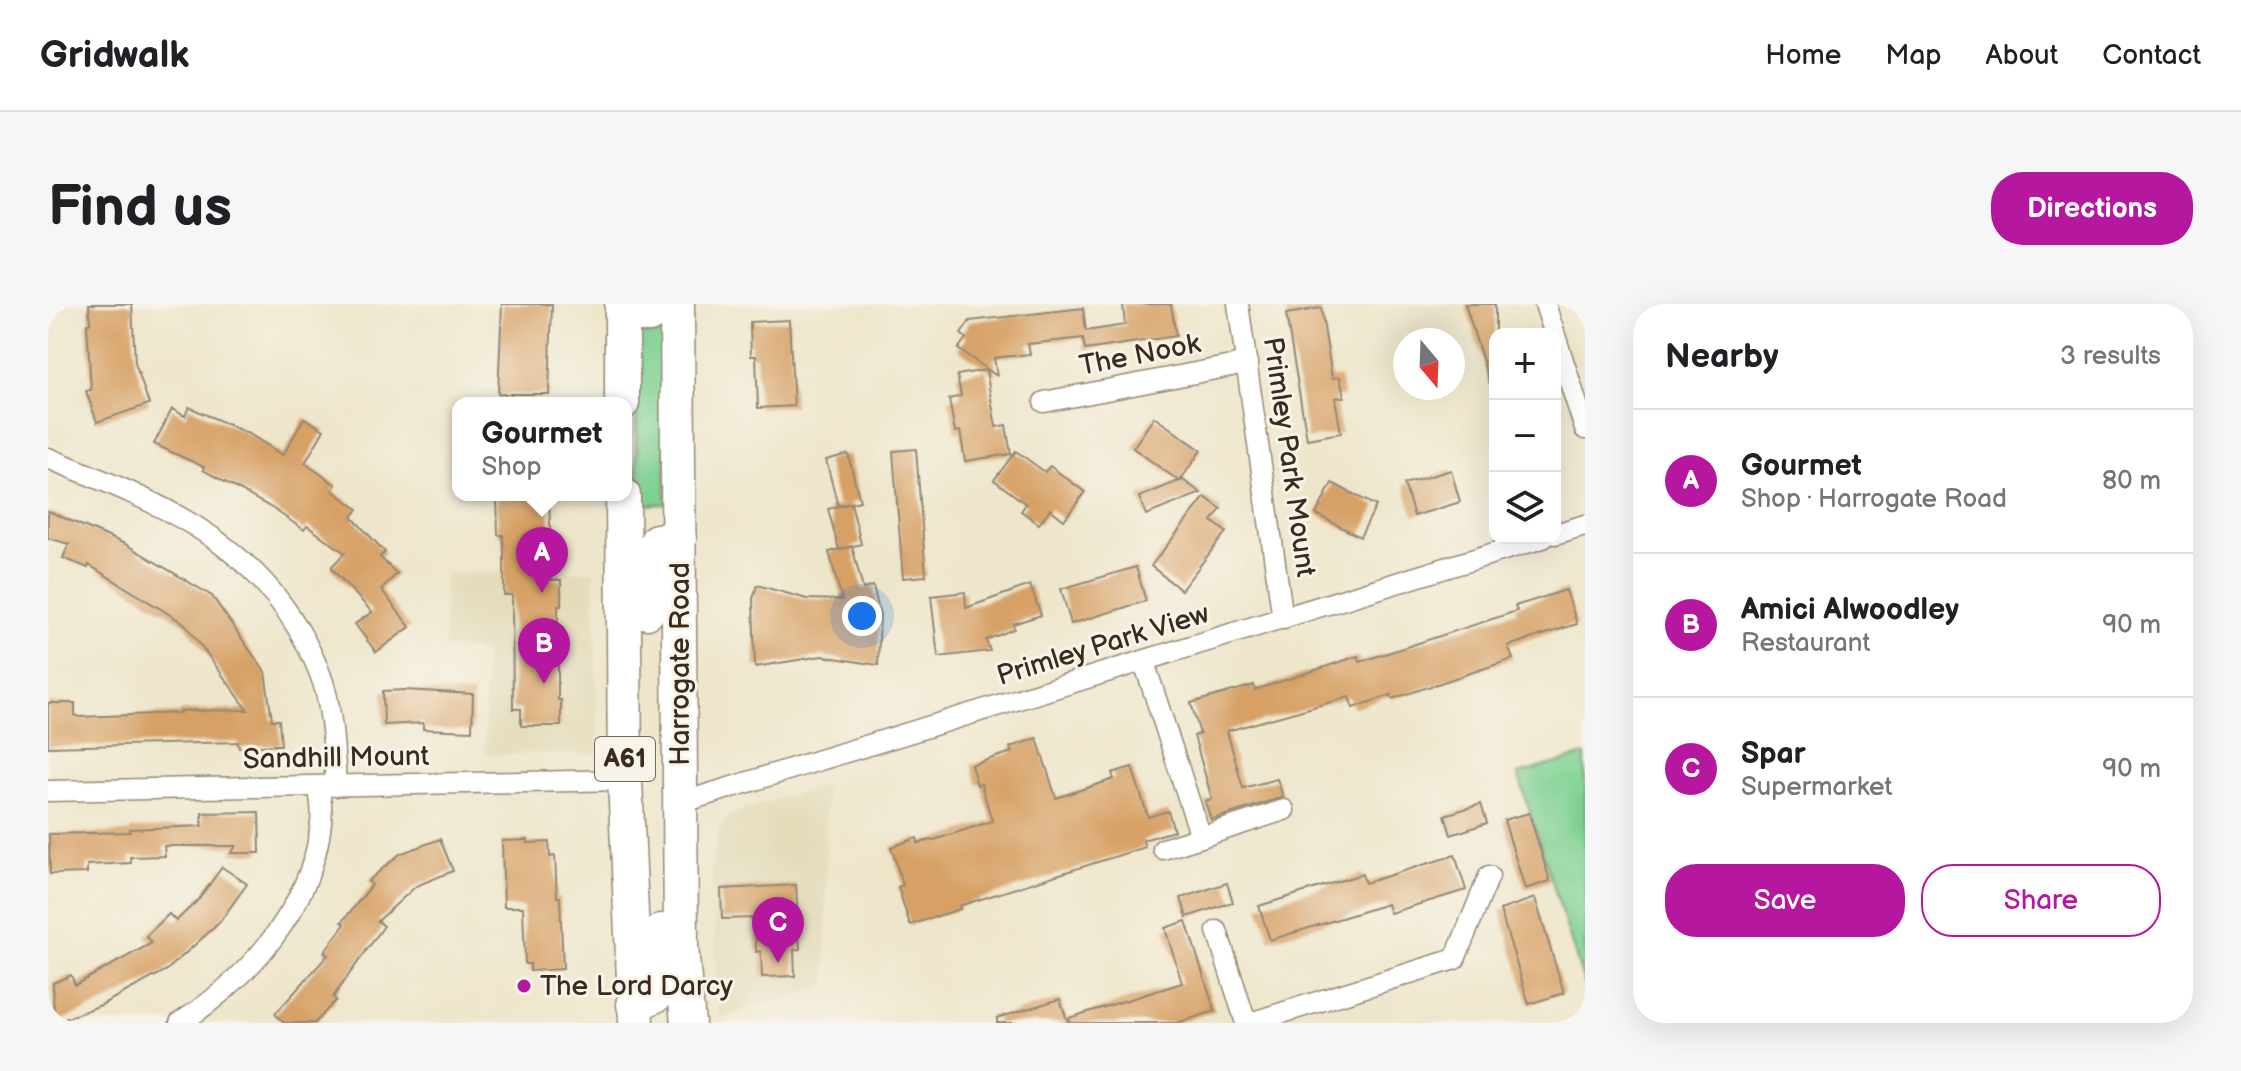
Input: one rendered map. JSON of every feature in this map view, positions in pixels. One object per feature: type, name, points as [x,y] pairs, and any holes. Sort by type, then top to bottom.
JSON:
[{"type":"highway","points":[[622,397],[622,310],[649,315],[660,304]]},
{"type":"highway","name":"Harrogate Road","points":[[677,304],[681,947],[688,1023]]},
{"type":"highway","name":"Harrogate Road","points":[[623,501],[625,780],[635,1014]]},
{"type":"highway","points":[[624,677],[647,647],[648,559],[657,541],[679,539]]},
{"type":"highway","points":[[635,1014],[656,995],[661,973],[661,847],[680,803]]},
{"type":"street","name":"Primley Park Mount","points":[[1238,304],[1283,619]]},
{"type":"street","points":[[1545,304],[1585,429]]},
{"type":"street","name":"The Nook","points":[[1044,402],[1247,363]]},
{"type":"street","points":[[48,458],[182,517],[230,548],[259,575],[285,607],[306,643],[324,688],[333,736],[328,786],[314,863],[292,908],[257,959],[214,1001],[180,1023]]},
{"type":"street","points":[[1561,532],[1585,525]]},
{"type":"street","name":"Primley Park View","points":[[680,803],[1524,544]]},
{"type":"street","points":[[1144,662],[1201,837]]},
{"type":"street","name":"Sandhill Mount","points":[[48,791],[625,780]]},
{"type":"street","points":[[1163,849],[1284,810]]},
{"type":"street","points":[[1217,931],[1248,1023],[1455,959],[1489,876]]},
{"type":"shaded area","points":[[594,571],[598,754],[485,754],[485,651],[444,649],[445,573]]},
{"type":"shaded area","points":[[826,785],[826,986],[719,1019],[712,868],[719,829],[730,816],[742,810]]},
{"type":"green space","points":[[664,333],[666,504],[637,505],[635,335]]},
{"type":"green space","points":[[1585,755],[1585,986],[1518,774]]},
{"type":"building","points":[[89,304],[132,304],[135,363],[149,404],[97,422],[86,391],[91,390],[87,323],[90,323]]},
{"type":"building","points":[[502,304],[552,304],[549,394],[498,394]]},
{"type":"building","points":[[1123,304],[1171,304],[1176,336],[1085,350],[1083,338],[1028,344],[1030,354],[994,358],[997,376],[958,349],[966,338],[961,334],[970,321],[1083,308],[1086,331],[1125,325]]},
{"type":"building","points":[[1465,304],[1495,304],[1495,328],[1489,328],[1489,381]]},
{"type":"building","points":[[1321,308],[1332,378],[1340,377],[1344,397],[1335,398],[1341,433],[1307,439],[1286,314]]},
{"type":"building","points":[[789,320],[794,406],[758,408],[756,356],[751,356],[750,322]]},
{"type":"building","points":[[986,370],[996,427],[1006,425],[1011,454],[965,461],[960,431],[955,432],[949,399],[961,396],[957,375]]},
{"type":"building","points":[[189,407],[249,434],[283,455],[304,418],[324,430],[305,463],[336,485],[332,490],[358,509],[352,517],[385,552],[380,557],[397,574],[381,589],[410,627],[376,652],[355,624],[372,612],[332,569],[345,553],[307,526],[304,530],[272,508],[203,470],[204,467],[154,444],[172,409],[185,416]]},
{"type":"building","points":[[1154,417],[1201,450],[1180,481],[1201,493],[1146,515],[1139,497],[1179,481],[1133,448]]},
{"type":"building","points":[[916,449],[926,576],[903,578],[893,451]]},
{"type":"building","points":[[1016,451],[1045,472],[1050,466],[1085,492],[1064,520],[1050,509],[1039,524],[1021,511],[1026,504],[994,480]]},
{"type":"building","points":[[848,454],[860,501],[838,506],[826,460]]},
{"type":"building","points":[[1451,470],[1460,502],[1414,516],[1404,484]]},
{"type":"building","points":[[1332,483],[1376,506],[1360,537],[1316,514]]},
{"type":"building","points":[[1205,497],[1221,509],[1212,521],[1226,532],[1181,590],[1151,566]]},
{"type":"building","points":[[497,501],[549,501],[552,580],[561,580],[558,700],[561,700],[561,726],[521,726],[521,709],[513,709],[512,595],[504,595],[503,535],[498,535]]},
{"type":"building","points":[[851,503],[861,544],[839,550],[828,509]]},
{"type":"building","points":[[48,511],[125,544],[212,596],[265,672],[272,720],[279,720],[281,745],[275,745],[276,748],[274,745],[239,748],[238,742],[48,747],[48,703],[75,703],[75,715],[80,717],[248,710],[185,624],[89,565],[88,568],[63,558],[69,544],[48,538]]},
{"type":"building","points":[[852,546],[863,589],[873,586],[880,614],[878,665],[822,656],[755,667],[753,599],[757,585],[807,599],[842,600],[829,552]]},
{"type":"building","points":[[1136,567],[1146,601],[1071,624],[1061,589]]},
{"type":"building","points":[[1030,585],[1041,615],[1013,624],[1014,629],[986,640],[990,651],[938,657],[931,596],[965,592],[966,608]]},
{"type":"building","points":[[1566,590],[1577,624],[1508,646],[1513,659],[1392,699],[1391,695],[1353,708],[1349,697],[1227,731],[1243,788],[1277,779],[1283,797],[1211,820],[1205,801],[1212,799],[1194,736],[1200,734],[1191,703],[1254,685],[1255,690],[1358,656],[1360,662],[1517,611],[1515,606]]},
{"type":"building","points":[[383,691],[473,694],[472,731],[423,729],[423,723],[384,725]]},
{"type":"building","points":[[1037,738],[1056,798],[1114,779],[1112,773],[1132,767],[1148,817],[1168,811],[1174,831],[1143,840],[1145,847],[959,906],[960,909],[910,925],[898,887],[903,885],[891,847],[917,838],[918,843],[937,839],[992,821],[981,784],[977,785],[971,765],[1012,752],[1010,747]]},
{"type":"building","points":[[1481,804],[1487,823],[1451,835],[1445,815]]},
{"type":"building","points":[[259,812],[260,853],[231,853],[236,846],[164,846],[165,856],[130,857],[131,863],[87,865],[87,873],[50,874],[49,834],[202,826],[202,813]]},
{"type":"building","points":[[1529,813],[1550,881],[1525,889],[1504,820]]},
{"type":"building","points":[[440,839],[453,871],[416,886],[378,921],[384,926],[333,997],[336,1000],[315,1023],[284,1023],[275,1014],[328,955],[324,952],[345,924],[342,922],[372,885],[368,881],[400,854]]},
{"type":"building","points":[[528,840],[528,843],[549,842],[550,857],[555,856],[563,969],[530,971],[530,964],[525,964],[523,907],[504,907],[502,841]]},
{"type":"building","points":[[1455,855],[1466,890],[1390,913],[1387,904],[1270,940],[1259,906],[1362,874],[1365,883]]},
{"type":"building","points":[[222,867],[247,884],[219,923],[167,970],[101,1005],[54,1023],[53,983],[71,975],[75,985],[152,943],[146,936],[169,914],[176,921],[199,899]]},
{"type":"building","points":[[1227,883],[1233,902],[1187,917],[1181,898]]},
{"type":"building","points":[[796,885],[800,949],[794,950],[795,976],[762,977],[761,951],[756,952],[755,918],[722,919],[721,889]]},
{"type":"building","points":[[1535,898],[1564,993],[1529,1004],[1500,910]]},
{"type":"building","points":[[1186,921],[1215,1011],[1177,1023],[1070,1023],[1069,1018],[1182,983],[1165,928]]},
{"type":"building","points":[[1060,999],[1068,1023],[997,1023],[997,1018]]},
{"type":"place","name":"Gourmet","points":[[542,593]]},
{"type":"place","name":"Amici Alwoodley","points":[[544,684]]},
{"type":"place","name":"Spar","points":[[778,963]]},
{"type":"place","name":"The Lord Darcy","points":[[524,986]]}]
